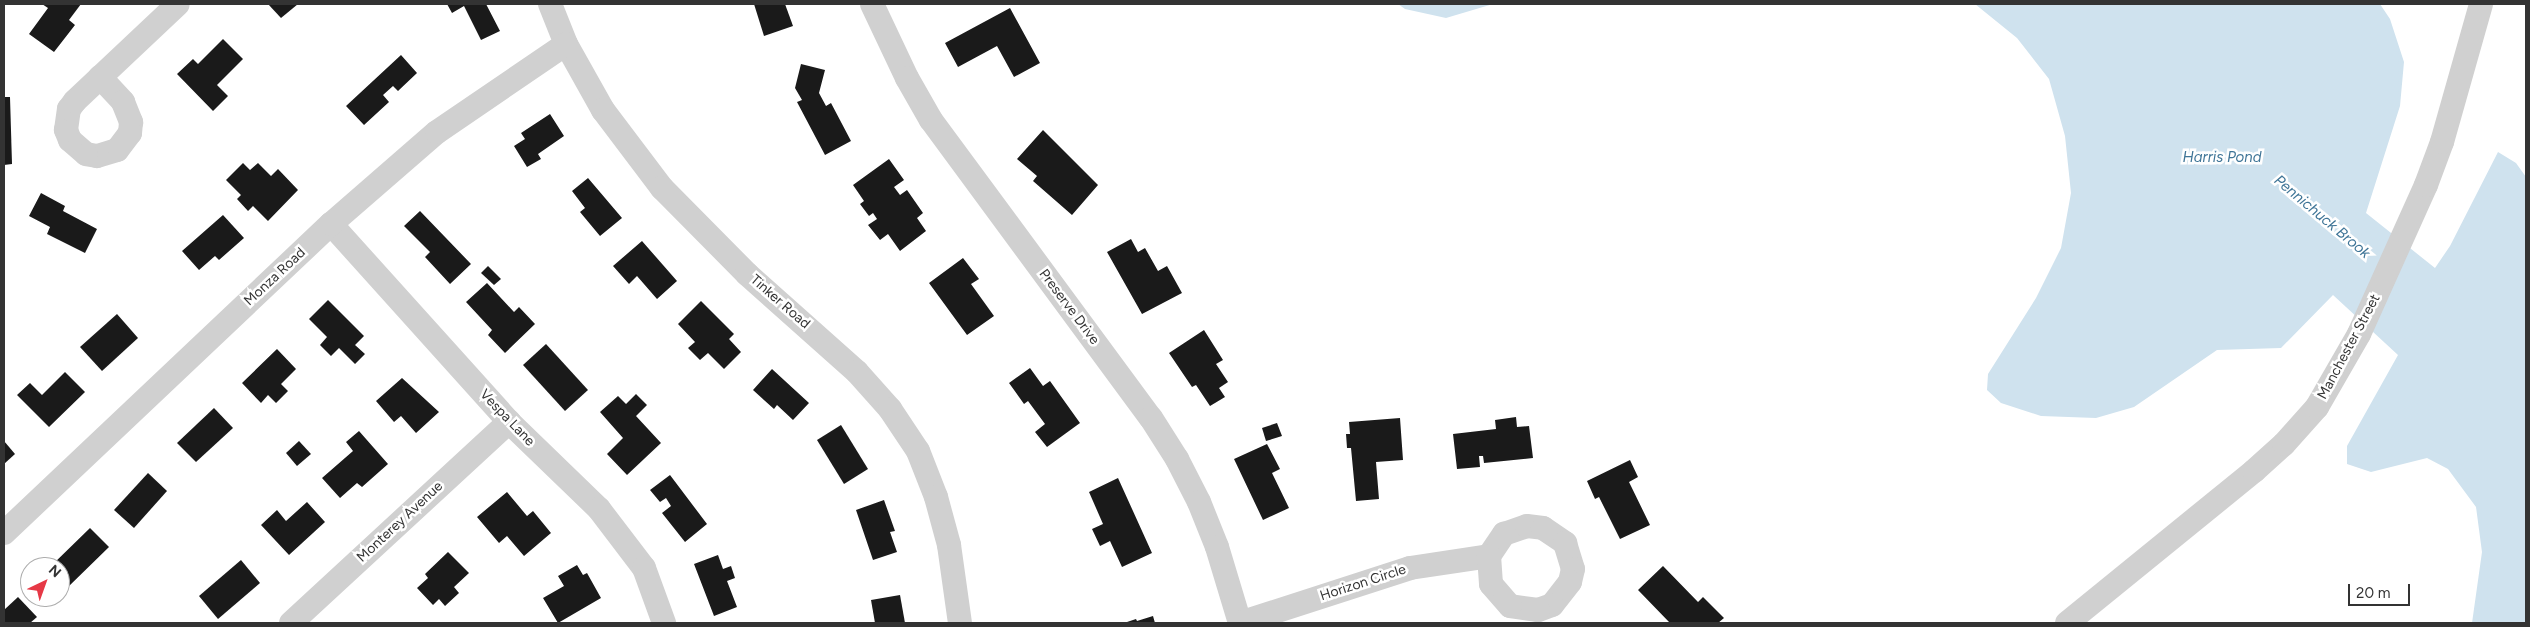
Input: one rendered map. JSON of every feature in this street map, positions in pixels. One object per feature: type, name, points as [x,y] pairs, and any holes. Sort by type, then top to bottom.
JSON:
[{"type":"street","points":[[100,77],[178,4]]},
{"type":"street","name":"Tinker Road","points":[[550,4],[566,44],[603,110],[662,188],[747,274],[857,372],[890,409],[918,451],[936,497],[949,545],[960,623]]},
{"type":"street","name":"Preserve Drive","points":[[872,4],[907,78],[936,127],[1151,418],[1177,459],[1200,502],[1217,547],[1240,623]]},
{"type":"street","name":"Manchester Street","points":[[2067,623],[2284,444],[2317,406],[2359,334],[2410,223],[2442,142],[2481,4]]},
{"type":"street","name":"Monza Road","points":[[4,533],[331,224],[437,132],[566,44]]},
{"type":"street","name":"Vespa Lane","points":[[331,224],[509,422],[598,509],[644,568],[664,623]]},
{"type":"street","name":"Monterey Avenue","points":[[300,620],[509,422]]},
{"type":"street","name":"Horizon Circle","points":[[1240,623],[1410,568],[1489,556]]},
{"type":"water","points":[[1398,4],[1493,4],[1446,18],[1405,9]]},
{"type":"water","name":"Harris Pond","points":[[1975,4],[2380,4],[2390,19],[2404,62],[2400,106],[2366,213],[2435,268],[2450,246],[2498,152],[2516,163],[2526,177],[2526,623],[2472,623],[2482,552],[2476,507],[2448,469],[2427,458],[2371,472],[2347,464],[2347,446],[2398,355],[2333,295],[2281,348],[2217,350],[2134,407],[2096,418],[2041,416],[2001,403],[1987,390],[1988,374],[2036,298],[2061,248],[2071,193],[2065,136],[2049,79],[2017,38]]},
{"type":"building","points":[[42,4],[81,4],[69,20],[75,25],[54,52],[29,34],[48,8]]},
{"type":"building","points":[[268,4],[298,4],[281,18]]},
{"type":"building","points":[[447,4],[486,4],[500,31],[481,40],[464,6],[452,13]]},
{"type":"building","points":[[754,4],[785,4],[793,26],[764,36]]},
{"type":"building","points":[[1010,8],[1040,63],[1014,77],[997,46],[958,67],[945,43]]},
{"type":"building","points":[[223,39],[243,59],[217,85],[228,96],[213,111],[177,74],[193,59],[198,64]]},
{"type":"building","points":[[401,55],[417,73],[398,91],[393,86],[383,95],[389,102],[364,125],[346,106]]},
{"type":"building","points":[[801,64],[825,70],[819,93],[826,106],[831,103],[851,141],[825,155],[797,102],[802,100],[795,88]]},
{"type":"building","points":[[4,97],[10,97],[12,164],[4,165]]},
{"type":"building","points":[[550,114],[564,136],[538,154],[541,159],[527,167],[514,146],[525,139],[521,133]]},
{"type":"building","points":[[1043,130],[1098,185],[1072,215],[1033,181],[1037,176],[1017,159]]},
{"type":"building","points":[[889,159],[904,180],[894,187],[900,195],[907,190],[923,213],[917,218],[926,231],[900,251],[888,234],[880,240],[868,225],[877,219],[873,213],[869,216],[860,204],[864,201],[853,185]]},
{"type":"building","points":[[243,163],[250,170],[258,163],[271,176],[278,169],[298,190],[268,221],[253,206],[248,211],[237,199],[241,195],[226,180]]},
{"type":"building","points":[[588,178],[622,218],[600,236],[580,212],[585,208],[572,191]]},
{"type":"building","points":[[41,193],[65,206],[63,211],[97,229],[85,253],[47,234],[50,227],[29,216]]},
{"type":"building","points":[[420,211],[471,264],[450,284],[425,257],[430,252],[404,226]]},
{"type":"building","points":[[223,215],[244,238],[219,260],[215,256],[199,270],[182,251]]},
{"type":"building","points":[[1131,239],[1138,252],[1145,248],[1158,271],[1167,266],[1182,293],[1142,314],[1107,252]]},
{"type":"building","points":[[642,241],[677,281],[657,299],[637,276],[629,284],[613,266]]},
{"type":"building","points":[[963,258],[979,279],[971,284],[994,316],[967,335],[929,283]]},
{"type":"building","points":[[488,266],[501,279],[494,285],[481,273]]},
{"type":"building","points":[[487,283],[514,312],[519,307],[535,324],[505,353],[488,335],[492,330],[466,302]]},
{"type":"building","points":[[328,300],[364,336],[355,345],[365,354],[355,364],[339,348],[331,356],[320,345],[327,337],[309,319]]},
{"type":"building","points":[[701,301],[734,334],[729,339],[741,352],[724,369],[708,353],[700,360],[688,348],[695,342],[678,324]]},
{"type":"building","points":[[117,314],[138,338],[102,371],[80,347]]},
{"type":"building","points":[[1204,330],[1223,360],[1216,364],[1228,382],[1219,388],[1225,397],[1210,406],[1196,385],[1192,387],[1169,353]]},
{"type":"building","points":[[546,344],[588,390],[565,411],[523,365]]},
{"type":"building","points":[[277,349],[296,369],[281,384],[288,391],[276,403],[268,395],[261,403],[242,383]]},
{"type":"building","points":[[1030,368],[1043,386],[1050,381],[1080,423],[1047,447],[1035,432],[1045,424],[1028,401],[1024,404],[1009,383]]},
{"type":"building","points":[[772,369],[809,403],[793,420],[777,405],[774,409],[753,390]]},
{"type":"building","points":[[65,372],[85,392],[49,427],[17,395],[30,383],[42,395]]},
{"type":"building","points":[[402,378],[439,412],[416,433],[401,416],[394,422],[376,401]]},
{"type":"building","points":[[636,394],[647,405],[636,416],[661,443],[627,475],[607,454],[623,438],[600,412],[618,396],[626,404]]},
{"type":"building","points":[[214,408],[233,428],[196,462],[177,443]]},
{"type":"building","points":[[1516,417],[1517,427],[1529,426],[1533,458],[1484,463],[1483,456],[1479,456],[1480,467],[1457,469],[1453,434],[1496,429],[1495,420]]},
{"type":"building","points":[[1400,418],[1403,460],[1376,462],[1379,499],[1356,501],[1351,448],[1347,448],[1346,434],[1350,434],[1349,422]]},
{"type":"building","points":[[1277,423],[1282,436],[1266,441],[1262,428]]},
{"type":"building","points":[[841,425],[868,469],[844,484],[817,440]]},
{"type":"building","points":[[359,431],[388,464],[362,487],[357,483],[340,498],[322,478],[353,451],[346,442]]},
{"type":"building","points":[[4,441],[15,454],[4,464]]},
{"type":"building","points":[[299,441],[311,454],[297,466],[286,453]]},
{"type":"building","points":[[1267,444],[1280,469],[1272,473],[1289,508],[1263,520],[1234,459]]},
{"type":"building","points":[[1630,460],[1638,477],[1629,482],[1650,525],[1620,539],[1599,497],[1595,499],[1587,481]]},
{"type":"building","points":[[148,473],[167,491],[134,528],[114,510]]},
{"type":"building","points":[[670,475],[707,524],[685,542],[662,513],[671,506],[666,498],[660,502],[650,490]]},
{"type":"building","points":[[1118,478],[1152,553],[1122,567],[1110,541],[1100,546],[1092,529],[1103,524],[1089,492]]},
{"type":"building","points":[[507,492],[527,516],[533,511],[551,533],[524,556],[507,536],[499,543],[477,517]]},
{"type":"building","points":[[884,500],[895,531],[890,532],[897,552],[873,560],[856,510]]},
{"type":"building","points":[[307,502],[325,522],[289,555],[261,525],[277,510],[286,521]]},
{"type":"building","points":[[90,528],[109,547],[70,585],[70,557],[60,557]]},
{"type":"building","points":[[448,552],[469,573],[454,587],[459,593],[445,606],[439,599],[433,605],[417,588],[428,578],[425,574]]},
{"type":"building","points":[[718,555],[723,569],[731,566],[735,578],[727,581],[737,607],[714,616],[694,564]]},
{"type":"building","points":[[241,560],[260,583],[218,619],[199,596]]},
{"type":"building","points":[[577,565],[583,575],[587,573],[601,598],[558,623],[543,598],[564,586],[558,576]]},
{"type":"building","points":[[1663,566],[1698,602],[1703,597],[1724,618],[1718,623],[1670,623],[1638,590]]},
{"type":"building","points":[[900,595],[905,623],[875,623],[871,600]]},
{"type":"building","points":[[18,597],[20,599],[20,607],[28,607],[37,617],[30,623],[4,623],[4,610]]},
{"type":"building","points":[[1153,616],[1155,623],[1124,623],[1136,619],[1137,621]]},
{"type":"water label","name":"Pennichuck Brook","points":[[2322,217]]}]
